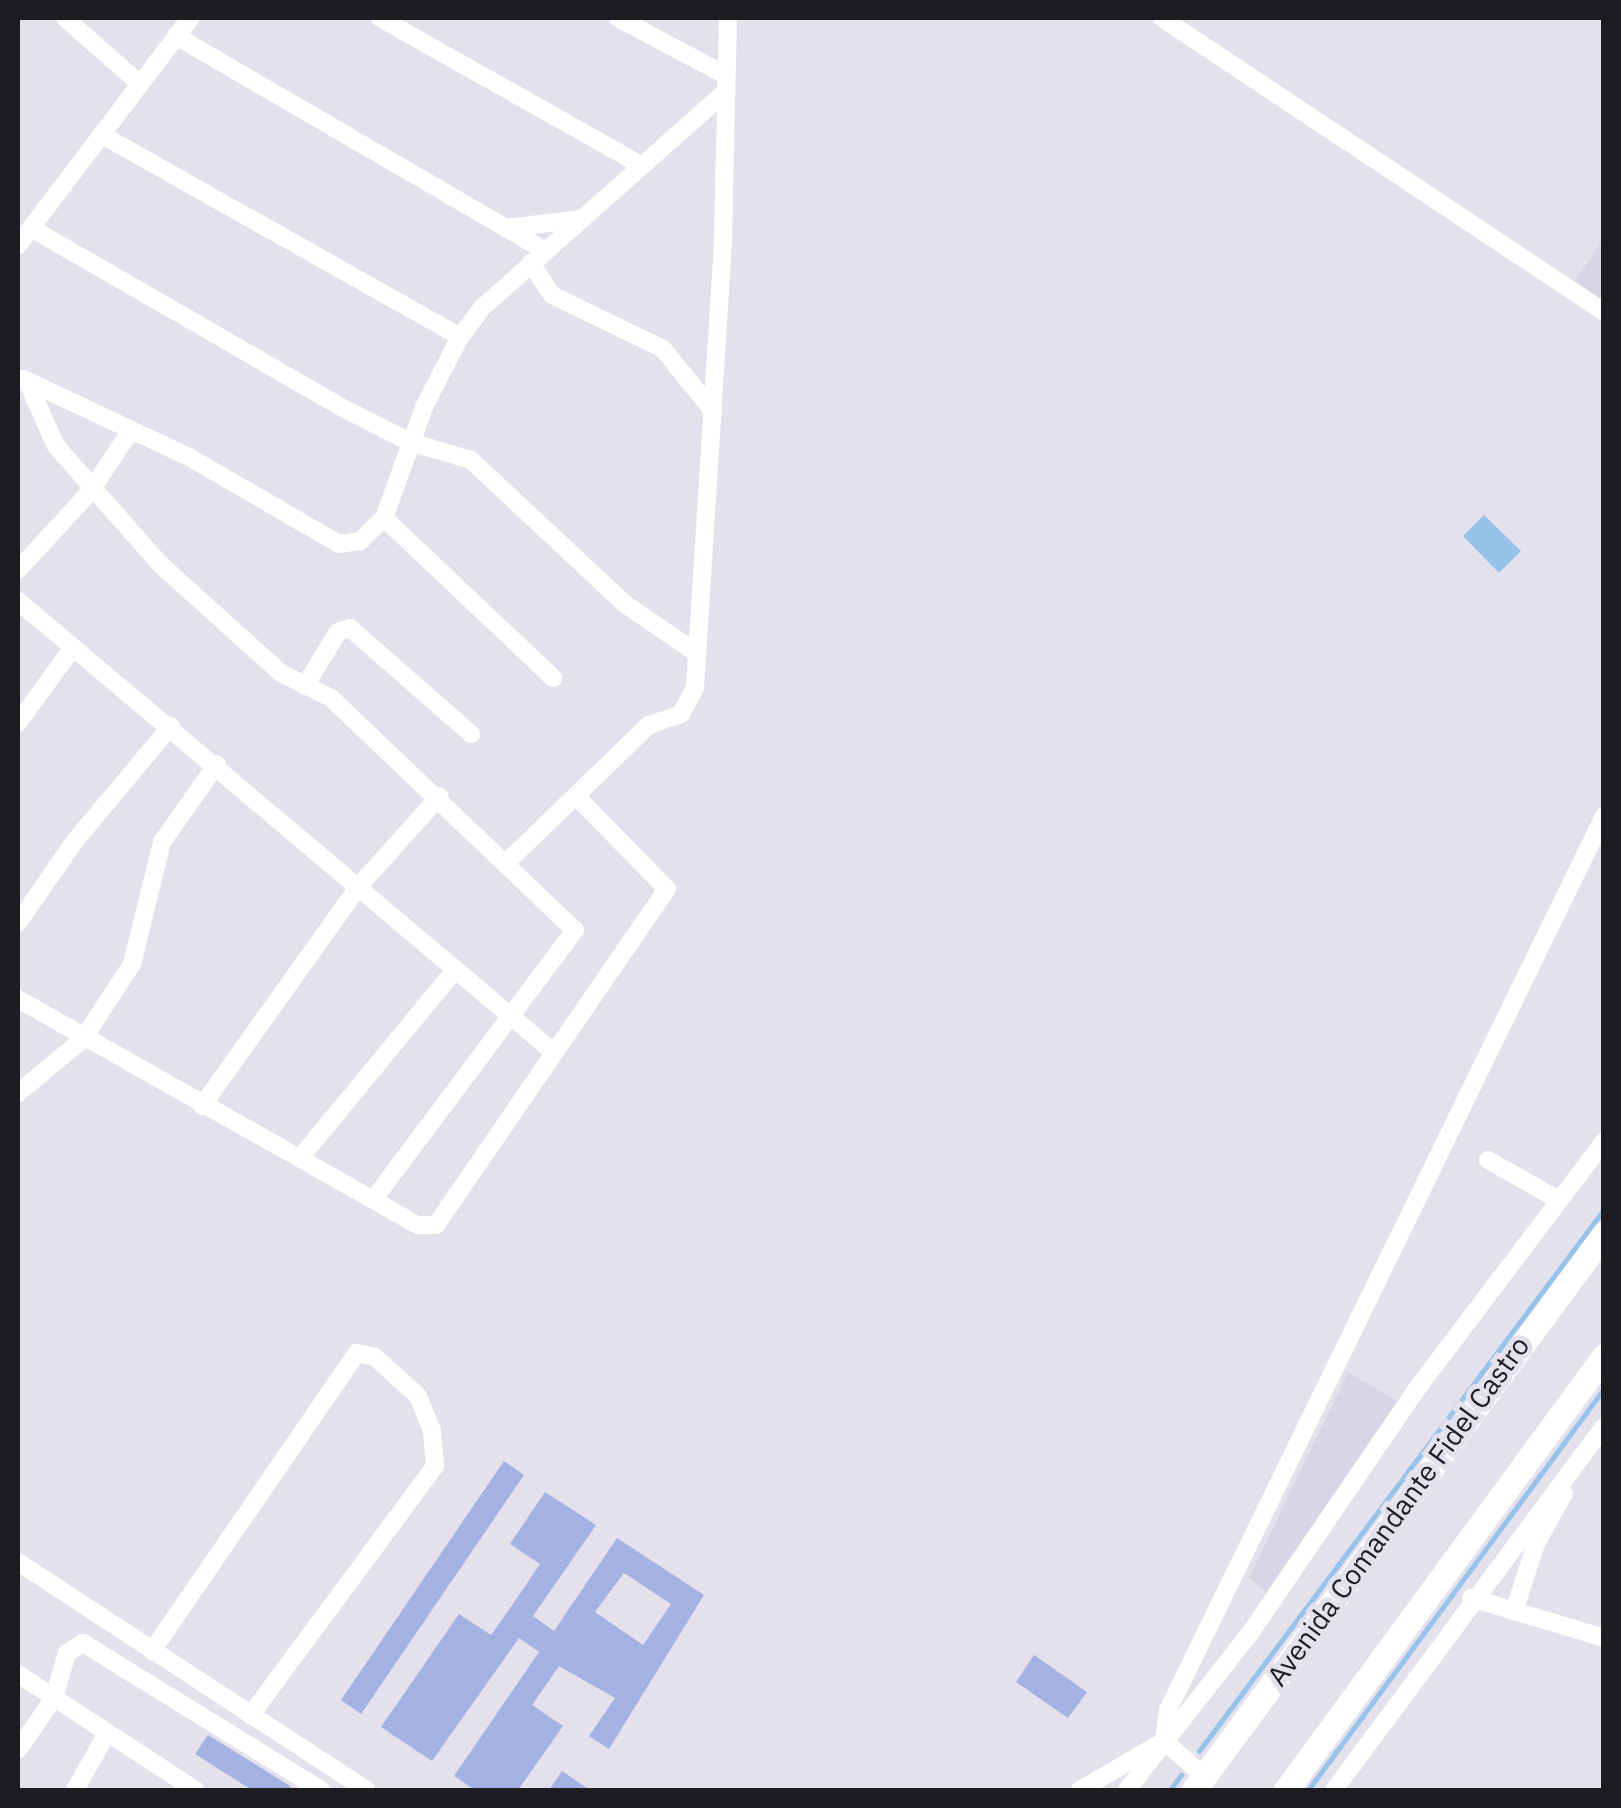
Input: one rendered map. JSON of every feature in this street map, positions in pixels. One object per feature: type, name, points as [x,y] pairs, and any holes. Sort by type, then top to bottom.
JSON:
[{"type":"highway","name":"Avenida Comandante Fidel Castro","points":[[1199,1783],[1604,1234]]},
{"type":"highway","points":[[1286,1790],[1604,1356]]},
{"type":"street","points":[[65,18],[140,84]]},
{"type":"street","points":[[18,246],[190,18]]},
{"type":"street","points":[[380,18],[642,166]]},
{"type":"street","points":[[618,18],[724,84]]},
{"type":"street","points":[[508,861],[649,725],[687,708],[698,654],[713,412],[728,18]]},
{"type":"street","points":[[1162,18],[1604,312]]},
{"type":"street","points":[[176,36],[507,228],[538,257],[552,295],[663,349],[713,412]]},
{"type":"street","points":[[22,379],[242,485],[339,544],[360,542],[384,518],[410,442],[460,337],[538,257],[642,166],[724,84]]},
{"type":"street","points":[[102,135],[460,337]]},
{"type":"street","points":[[507,228],[582,219]]},
{"type":"street","points":[[31,228],[410,442],[471,460],[624,604],[698,654]]},
{"type":"street","points":[[22,379],[45,431],[90,492],[161,565],[281,673],[331,698],[440,796],[575,930],[372,1200]]},
{"type":"street","points":[[18,570],[90,492],[131,430]]},
{"type":"street","points":[[384,518],[553,678]]},
{"type":"street","points":[[18,601],[72,650],[172,726],[551,1050]]},
{"type":"street","points":[[305,686],[338,632],[350,628],[471,734]]},
{"type":"street","points":[[18,723],[72,650]]},
{"type":"street","points":[[18,923],[74,842],[172,726]]},
{"type":"street","points":[[18,1092],[84,1039],[136,954],[165,836],[217,764]]},
{"type":"street","points":[[202,1106],[358,887],[440,796]]},
{"type":"street","points":[[18,1000],[418,1225],[442,1221],[551,1050],[667,889],[576,796]]},
{"type":"street","points":[[1199,1783],[1164,1741],[1168,1710],[1604,816]]},
{"type":"street","points":[[300,1158],[454,971]]},
{"type":"street","points":[[1127,1790],[1250,1632],[1557,1199],[1604,1140]]},
{"type":"street","points":[[1488,1160],[1557,1199]]},
{"type":"street","points":[[152,1651],[358,1353],[375,1357],[418,1396],[432,1431],[435,1466],[251,1714]]},
{"type":"street","points":[[1334,1790],[1471,1598],[1602,1430]]},
{"type":"street","points":[[1514,1611],[1536,1544],[1602,1430]]},
{"type":"street","points":[[18,1562],[366,1790]]},
{"type":"street","points":[[1471,1598],[1604,1638]]},
{"type":"street","points":[[18,1750],[54,1698],[74,1645],[95,1646],[321,1790]]},
{"type":"street","points":[[18,1674],[195,1790]]},
{"type":"street","points":[[75,1790],[107,1733]]},
{"type":"street","points":[[1080,1790],[1164,1741]]},
{"type":"shaded area","points":[[1603,240],[1603,306],[1572,285]]},
{"type":"shaded area","points":[[1348,1372],[1398,1401],[1266,1592],[1249,1578]]},
{"type":"water","points":[[1484,515],[1521,551],[1499,573],[1463,536]]},
{"type":"building","points":[[504,1461],[524,1475],[361,1714],[341,1700]]},
{"type":"building","points":[[545,1492],[596,1525],[533,1616],[554,1631],[617,1538],[704,1595],[609,1749],[589,1736],[615,1698],[559,1666],[532,1705],[563,1726],[518,1790],[475,1790],[454,1776],[539,1652],[519,1638],[432,1761],[381,1727],[459,1614],[491,1635],[513,1604],[540,1564],[510,1544]],"holes":[[[624,1573],[671,1604],[643,1645],[595,1612]]]},
{"type":"building","points":[[1034,1655],[1087,1692],[1068,1718],[1016,1682]]},
{"type":"building","points":[[208,1735],[292,1790],[252,1790],[195,1754]]},
{"type":"building","points":[[562,1771],[590,1790],[549,1790]]},
{"type":"waterway","points":[[1199,1751],[1604,1209]]},
{"type":"waterway","points":[[1308,1790],[1604,1388]]},
{"type":"waterway","points":[[1170,1790],[1181,1775]]}]
